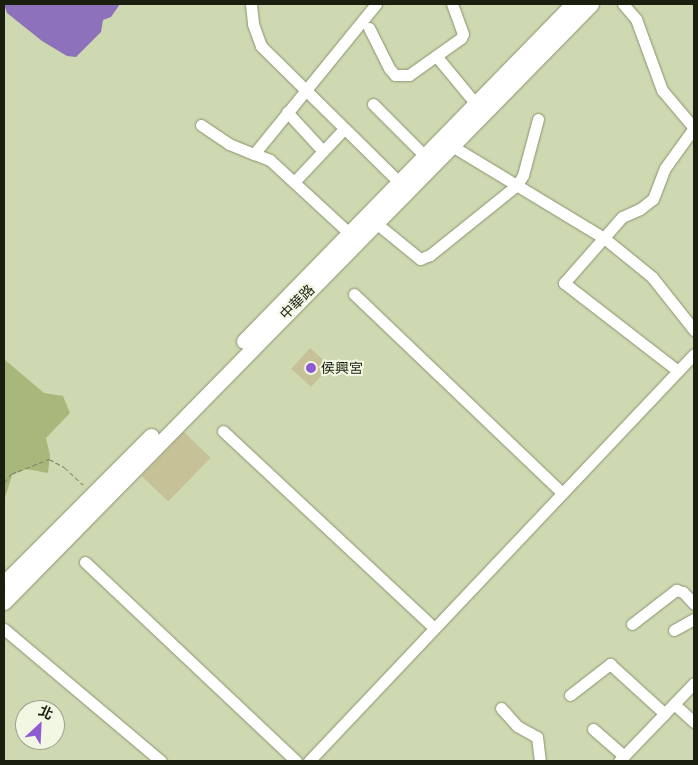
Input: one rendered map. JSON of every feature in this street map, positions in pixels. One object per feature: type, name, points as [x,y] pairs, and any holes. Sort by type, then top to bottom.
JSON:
[{"type":"main road","name":"中華路","points":[[4,602],[376,223],[447,143],[591,4]]},
{"type":"main road","name":"中華路","points":[[4,583],[425,156],[447,143],[476,104],[566,7]]},
{"type":"street","points":[[251,4],[253,24],[261,46],[399,182]]},
{"type":"street","points":[[254,154],[376,4]]},
{"type":"street","points":[[369,28],[396,75],[409,75],[437,57],[463,34],[452,4]]},
{"type":"street","points":[[623,4],[636,19],[662,90],[694,128],[665,168],[653,199],[640,210],[622,217],[564,283],[678,371]]},
{"type":"street","points":[[437,57],[476,104]]},
{"type":"street","points":[[373,104],[425,156]]},
{"type":"street","points":[[287,112],[322,150]]},
{"type":"street","points":[[376,223],[420,258],[430,255],[517,185],[523,175],[538,119]]},
{"type":"street","points":[[201,125],[228,144],[270,160],[295,181],[348,233]]},
{"type":"street","points":[[295,181],[322,150],[344,129]]},
{"type":"street","points":[[447,143],[604,238],[652,277],[694,330]]},
{"type":"street","points":[[354,294],[561,492]]},
{"type":"street","points":[[309,761],[433,627],[694,354]]},
{"type":"street","points":[[223,431],[433,627]]},
{"type":"street","points":[[85,562],[296,761]]},
{"type":"street","points":[[632,624],[676,590],[684,592],[694,604]]},
{"type":"street","points":[[674,630],[694,619]]},
{"type":"street","points":[[4,629],[161,761]]},
{"type":"street","points":[[570,695],[610,664],[665,714]]},
{"type":"street","points":[[593,729],[621,759],[694,683]]},
{"type":"street","points":[[674,704],[694,722]]},
{"type":"street","points":[[501,708],[518,726],[537,737],[540,761]]},
{"type":"path","points":[[4,483],[11,474],[49,459],[64,467],[92,494]]},
{"type":"green space","points":[[4,359],[44,393],[63,396],[70,413],[46,438],[50,455],[48,473],[26,469],[12,475],[4,501]]},
{"type":"shaded area","points":[[4,4],[120,4],[111,17],[103,20],[101,32],[76,57],[67,56],[42,41],[7,13]]},
{"type":"building","name":"侯興宮","points":[[310,348],[330,366],[311,387],[291,369]]},
{"type":"building","points":[[184,432],[211,458],[168,502],[142,476]]},
{"type":"place","name":"侯興宮","points":[[311,368]]}]
